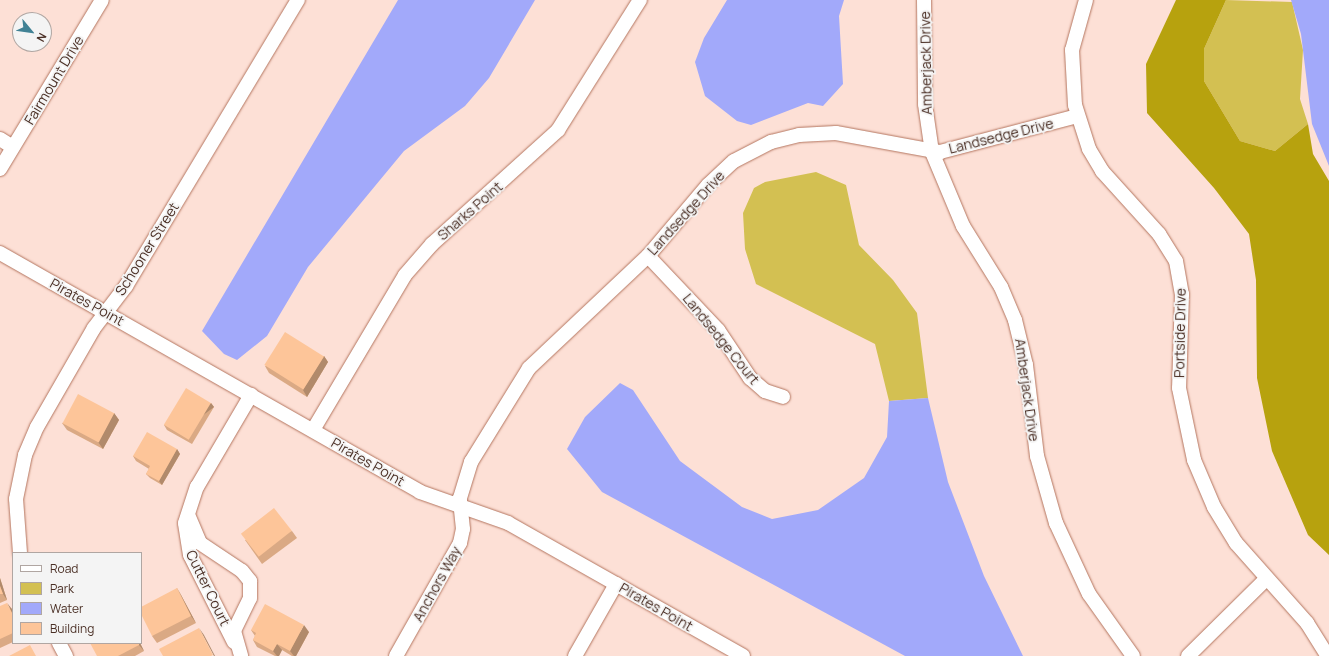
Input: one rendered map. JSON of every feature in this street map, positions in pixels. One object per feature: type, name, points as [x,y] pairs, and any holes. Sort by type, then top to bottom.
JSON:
[{"type":"street","name":"Fairmount Drive","points":[[0,169],[102,0]]},
{"type":"street","name":"Schooner Street","points":[[20,552],[16,499],[25,455],[44,414],[106,312],[130,279],[298,0]]},
{"type":"street","name":"Sharks Point","points":[[313,430],[405,275],[432,244],[558,130],[640,0]]},
{"type":"street","name":"Amberjack Drive","points":[[924,0],[924,104],[932,152],[961,221],[1001,287],[1015,320],[1026,365],[1037,456],[1056,523],[1089,594],[1133,656]]},
{"type":"street","name":"Portside Drive","points":[[1086,0],[1072,50],[1071,80],[1077,116],[1089,149],[1102,171],[1159,234],[1176,261],[1182,294],[1179,388],[1190,447],[1203,483],[1224,524],[1266,579],[1307,623],[1328,656]]},
{"type":"street","name":"Landsedge Drive","points":[[460,508],[461,490],[471,462],[528,368],[648,256],[723,171],[771,142],[799,135],[836,133],[932,152],[1077,116]]},
{"type":"street","points":[[0,139],[13,147]]},
{"type":"street","name":"Pirates Point","points":[[0,253],[420,492],[460,508],[508,523],[743,656]]},
{"type":"street","name":"Landsedge Court","points":[[648,256],[718,330],[750,378],[765,390],[783,397]]},
{"type":"street","name":"Cutter Court","points":[[241,656],[190,555],[185,534],[188,509],[251,395]]},
{"type":"street","name":"Anchors Way","points":[[396,656],[460,543],[463,529],[460,508]]},
{"type":"street","name":"Cutter Court","points":[[188,509],[193,532],[200,543],[242,571],[250,581],[252,594],[234,632],[234,642]]},
{"type":"street","points":[[1188,656],[1266,579]]},
{"type":"street","points":[[574,656],[616,584]]},
{"type":"street","points":[[60,644],[66,656]]},
{"type":"green space","points":[[1226,0],[1292,2],[1303,50],[1300,99],[1308,124],[1275,151],[1240,141],[1204,81],[1204,49]]},
{"type":"green space","points":[[816,172],[846,185],[859,245],[893,280],[917,313],[928,398],[889,401],[875,344],[756,284],[745,249],[743,213],[754,188],[765,182]]},
{"type":"shaded area","points":[[1176,0],[1226,0],[1204,49],[1204,81],[1240,141],[1275,151],[1308,124],[1313,154],[1329,181],[1329,555],[1308,535],[1272,451],[1257,378],[1256,280],[1249,234],[1214,188],[1147,113],[1146,64]]},
{"type":"water","points":[[398,0],[535,0],[489,78],[465,106],[404,151],[308,267],[267,336],[237,360],[224,354],[202,331]]},
{"type":"water","points":[[727,0],[844,0],[839,16],[843,84],[823,106],[808,103],[751,125],[737,121],[705,96],[695,62],[704,38]]},
{"type":"water","points":[[1291,0],[1329,0],[1329,166],[1312,124],[1301,34]]},
{"type":"water","points":[[620,383],[633,390],[680,461],[742,507],[772,519],[818,510],[864,478],[887,437],[889,401],[928,398],[948,482],[984,576],[1023,656],[905,656],[602,492],[567,449],[585,417]]},
{"type":"building","points":[[285,332],[324,356],[303,389],[264,365]]},
{"type":"building","points":[[186,388],[211,403],[189,440],[164,425]]},
{"type":"building","points":[[78,394],[114,413],[99,442],[63,423]]},
{"type":"building","points":[[147,432],[177,449],[159,481],[146,474],[150,466],[133,456]]},
{"type":"building","points":[[274,508],[292,531],[259,557],[241,534]]},
{"type":"building","points":[[0,586],[3,594],[0,594]]},
{"type":"building","points":[[177,588],[191,616],[152,636],[142,616],[142,606]]},
{"type":"building","points":[[7,603],[12,613],[12,633],[0,639],[0,606]]},
{"type":"building","points":[[265,604],[304,625],[290,651],[277,644],[273,651],[253,640],[256,633],[251,630]]},
{"type":"building","points":[[199,628],[213,655],[163,656],[159,649]]},
{"type":"building","points":[[91,644],[139,644],[118,656],[97,656]]},
{"type":"building","points":[[30,645],[36,656],[9,656]]}]
